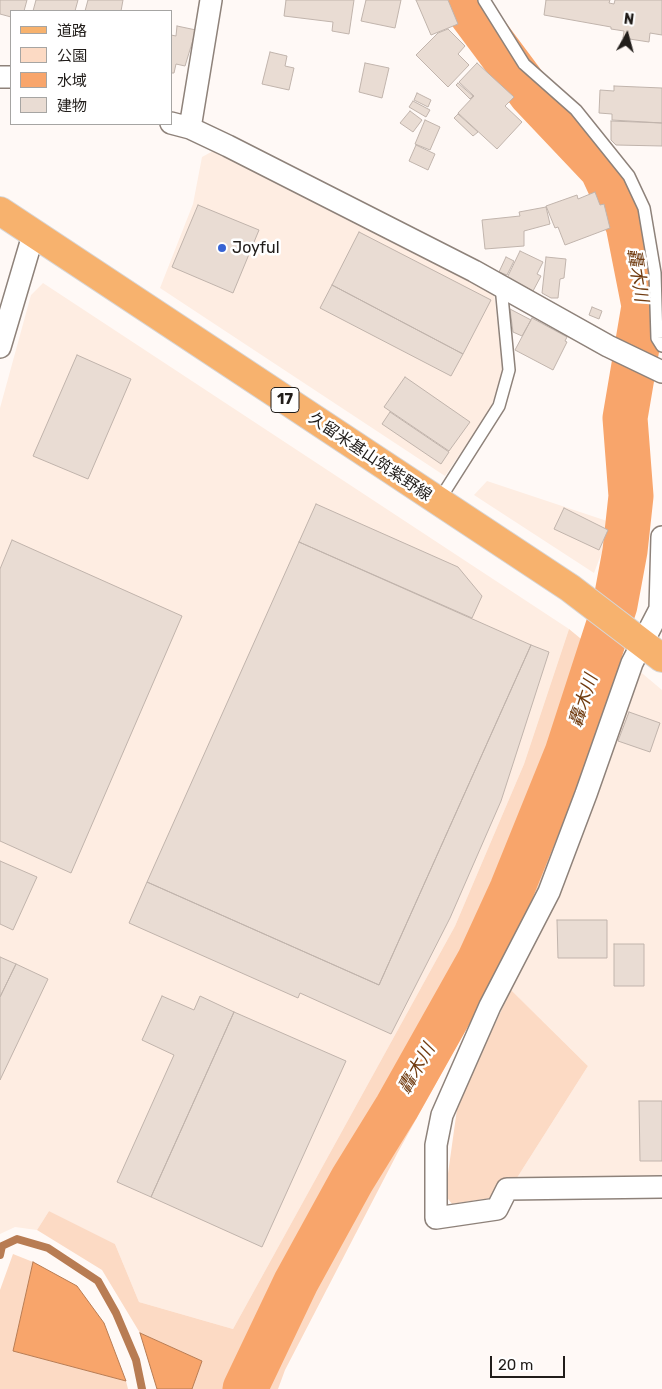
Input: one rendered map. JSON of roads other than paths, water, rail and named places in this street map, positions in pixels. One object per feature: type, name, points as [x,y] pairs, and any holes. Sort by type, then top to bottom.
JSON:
[{"type":"main road","name":"久留米基山筑紫野線","points":[[0,211],[570,588],[648,646]]},
{"type":"street","points":[[211,0],[181,126],[501,286],[608,346],[662,372]]},
{"type":"street","points":[[0,347],[34,232]]},
{"type":"street","points":[[662,537],[660,609],[648,646],[632,663],[549,892],[490,1006],[442,1116],[436,1146],[436,1218],[497,1210],[507,1189],[662,1187]]},
{"type":"lane","points":[[484,0],[524,64],[576,110],[628,176],[644,208],[655,273],[657,338],[662,346]]},
{"type":"lane","points":[[438,502],[499,406],[509,370],[501,286]]},
{"type":"water","points":[[33,1262],[77,1286],[104,1323],[126,1381],[13,1351]]},
{"type":"water","points":[[140,1333],[202,1361],[192,1389],[157,1389]]},
{"type":"waterway","name":"轟木川","points":[[245,1389],[296,1282],[352,1180],[397,1107],[479,961],[512,889],[567,753],[615,605],[625,551],[631,496],[625,418],[644,306],[628,225],[602,169],[531,94],[461,0]]},
{"type":"waterway","points":[[0,1255],[2,1246],[17,1239],[48,1248],[98,1281],[116,1313],[136,1360],[142,1389]]},
{"type":"place","name":"Joyful","points":[[222,248]]}]
